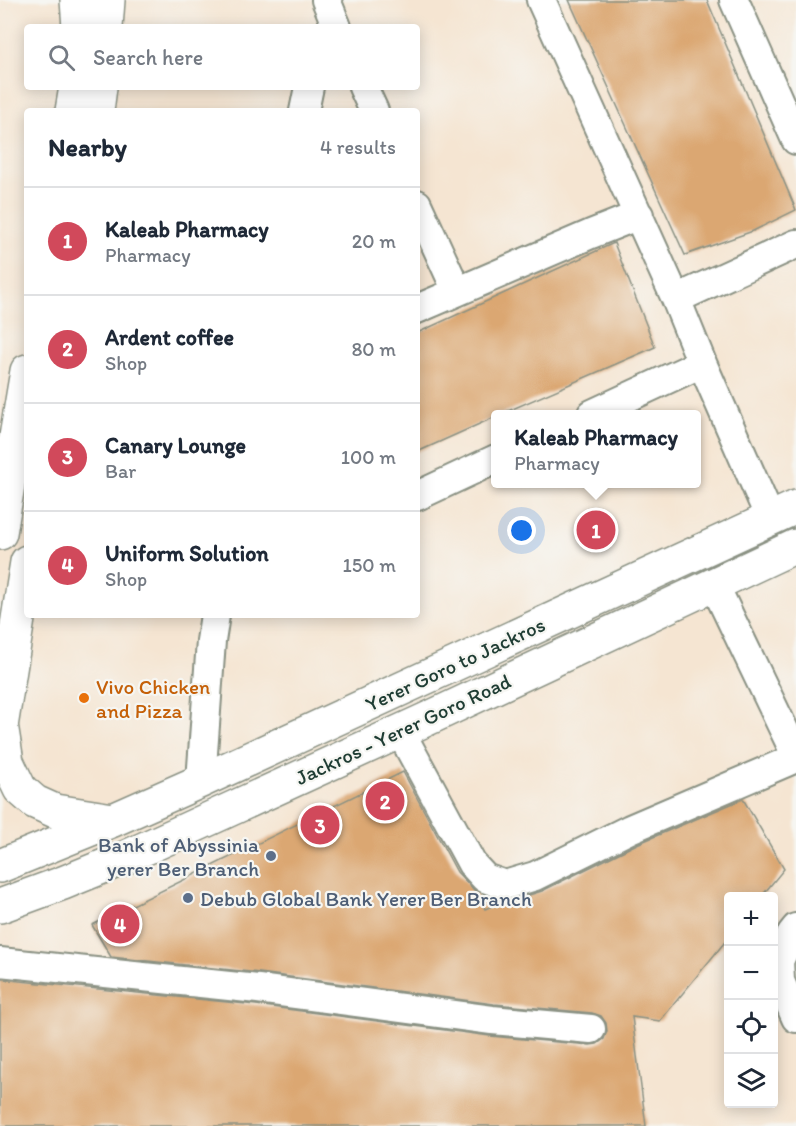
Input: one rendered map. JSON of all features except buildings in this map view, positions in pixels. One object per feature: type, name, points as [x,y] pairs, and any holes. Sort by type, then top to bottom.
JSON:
[{"type":"main road","points":[[77,0],[79,24]]},
{"type":"main road","points":[[106,24],[108,0]]},
{"type":"main road","points":[[72,108],[76,90]]},
{"type":"main road","points":[[97,108],[100,90]]},
{"type":"main road","points":[[0,533],[9,423],[24,380]]},
{"type":"main road","name":"Yerer Goro to Jackros","points":[[0,866],[201,781],[783,513]]},
{"type":"main road","name":"Jackros - Yerer Goro Road","points":[[3,905],[124,858],[796,546]]},
{"type":"main road","points":[[24,581],[1,729],[7,762],[20,789],[35,802],[55,811],[113,820]]},
{"type":"street","points":[[541,0],[639,215],[702,363],[783,513]]},
{"type":"street","points":[[734,0],[796,140]]},
{"type":"street","points":[[305,108],[308,90]]},
{"type":"street","points":[[364,90],[373,108]]},
{"type":"street","points":[[420,210],[458,291]]},
{"type":"street","points":[[420,308],[639,215]]},
{"type":"street","points":[[676,299],[796,244]]},
{"type":"street","points":[[601,410],[702,363]]},
{"type":"street","points":[[420,495],[491,461]]},
{"type":"street","points":[[400,731],[472,864],[485,878],[505,885],[535,876],[630,829],[796,757],[714,584]]},
{"type":"street","points":[[201,781],[215,618]]},
{"type":"street","points":[[796,928],[779,961],[780,981],[796,1018]]},
{"type":"street","points":[[0,962],[258,988],[492,1020],[591,1029]]},
{"type":"place","name":"Kaleab Pharmacy","points":[[596,530]]},
{"type":"place","name":"Vivo Chicken and Pizza","points":[[84,698]]},
{"type":"place","name":"Ardent coffee","points":[[385,801]]},
{"type":"place","name":"Canary Lounge","points":[[320,825]]},
{"type":"place","name":"Bank of Abyssinia yerer Ber Branch","points":[[271,856]]},
{"type":"place","name":"Debub Global Bank Yerer Ber Branch","points":[[188,898]]},
{"type":"place","name":"Uniform Solution","points":[[120,924]]}]
